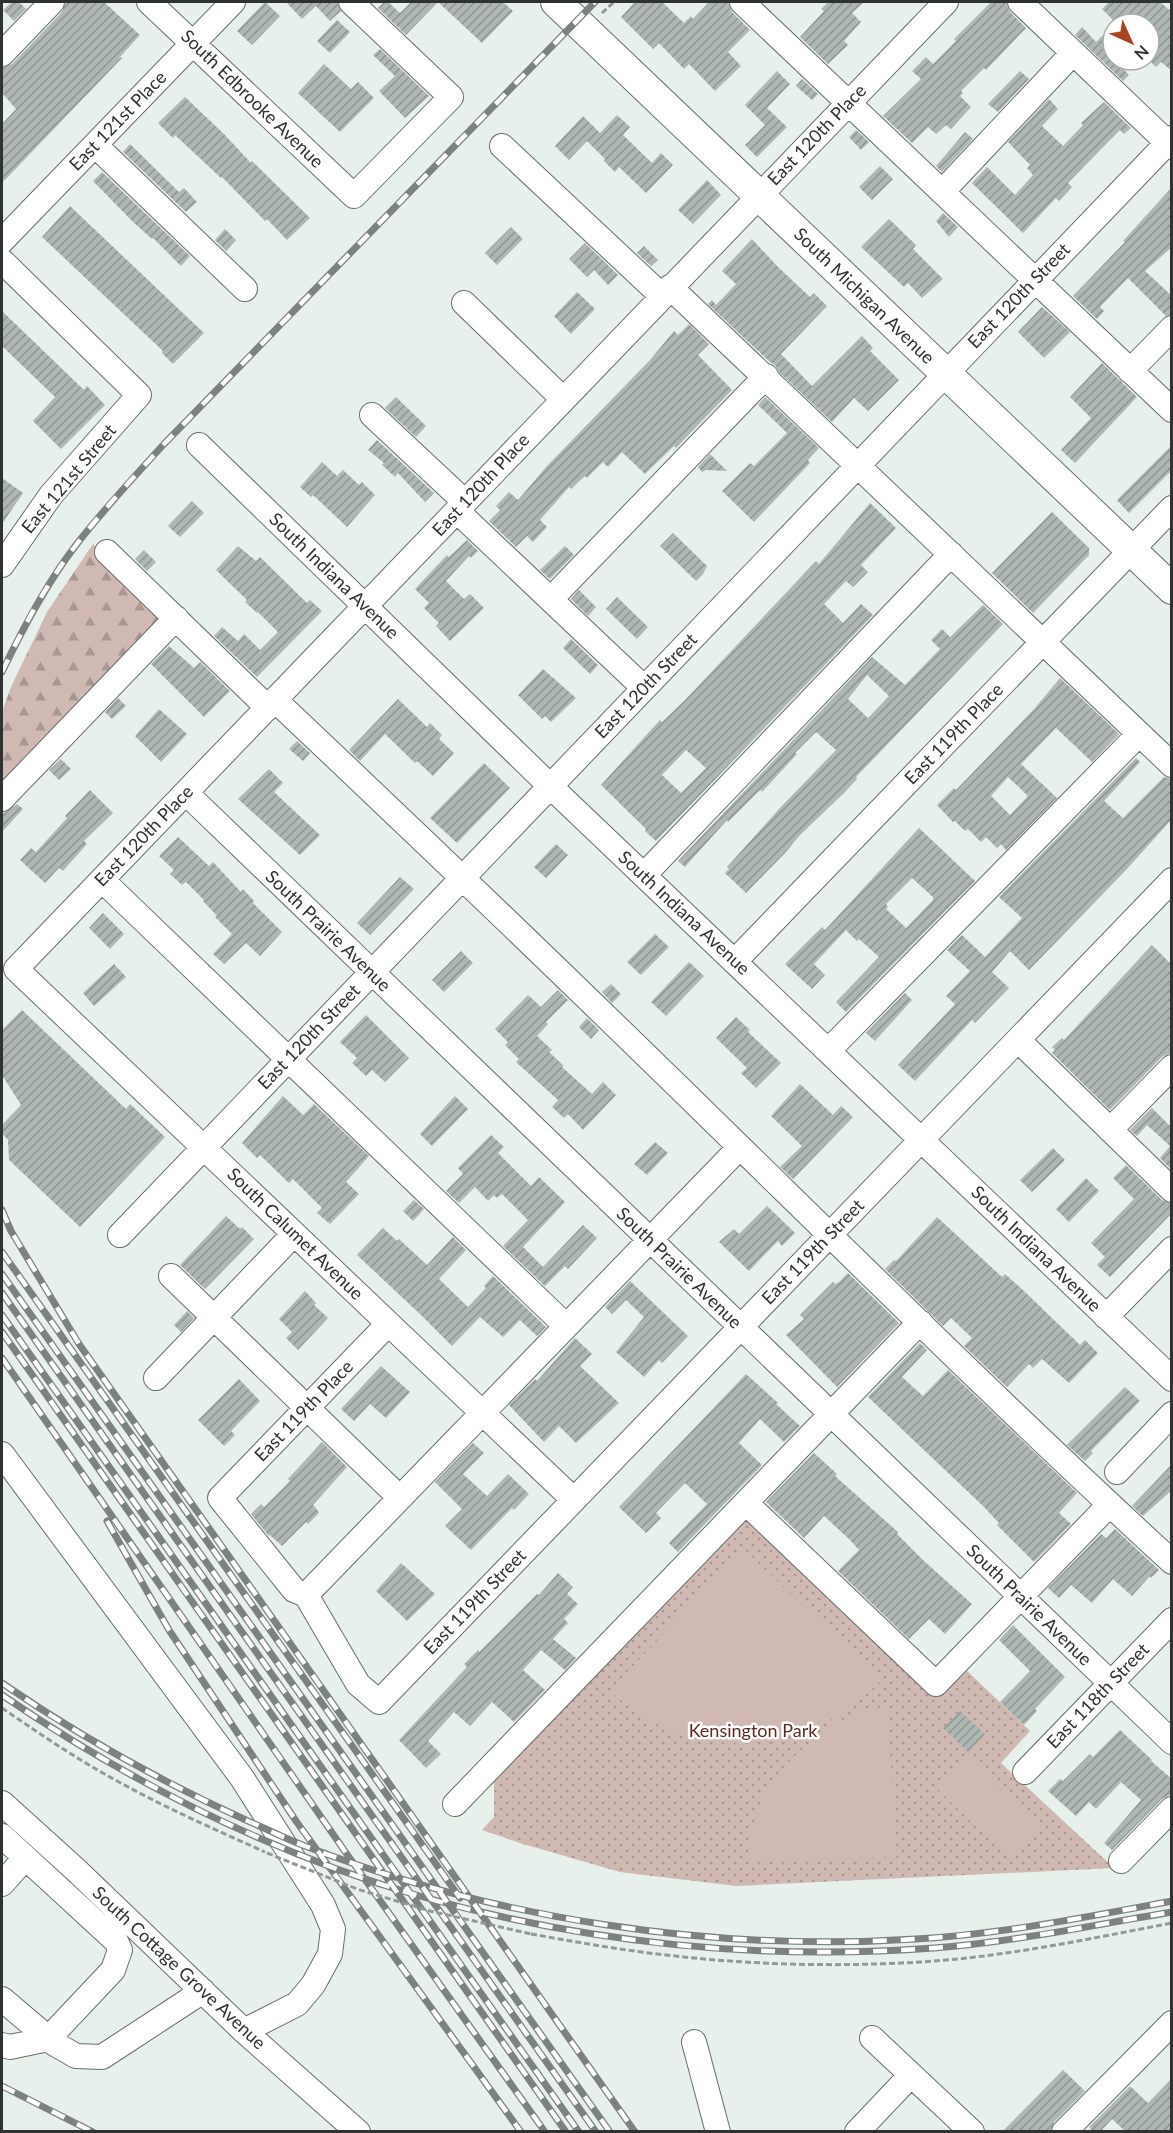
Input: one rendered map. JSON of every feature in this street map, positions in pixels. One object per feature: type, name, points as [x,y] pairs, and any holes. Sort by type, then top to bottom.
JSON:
[{"type":"main road","name":"South Michigan Avenue","points":[[558,2],[1172,590]]},
{"type":"street","points":[[2,54],[52,2]]},
{"type":"street","name":"South Edbrooke Avenue","points":[[149,2],[354,196],[451,97],[351,2]]},
{"type":"street","name":"East 121st Place","points":[[2,241],[234,2]]},
{"type":"street","name":"East 120th Place","points":[[16,969],[946,2]]},
{"type":"street","points":[[1020,2],[1170,143]]},
{"type":"street","points":[[755,6],[848,102],[1172,410]]},
{"type":"street","points":[[942,192],[1073,53]]},
{"type":"street","name":"East 120th Street","points":[[120,1235],[1035,280],[1170,143]]},
{"type":"street","points":[[95,145],[244,289]]},
{"type":"street","points":[[502,146],[766,376],[1172,765]]},
{"type":"street","name":"East 121st Street","points":[[2,261],[139,395],[51,495],[2,565]]},
{"type":"street","points":[[464,303],[563,399]]},
{"type":"street","points":[[1130,371],[1172,327]]},
{"type":"street","points":[[551,599],[766,376]]},
{"type":"street","points":[[372,415],[551,599],[645,687]]},
{"type":"street","name":"South Indiana Avenue","points":[[199,445],[550,786],[1172,1379]]},
{"type":"street","name":"East 119th Place","points":[[735,961],[1172,508]]},
{"type":"street","points":[[106,552],[463,877],[1109,1505],[1172,1562]]},
{"type":"street","points":[[644,875],[951,554]]},
{"type":"street","points":[[2,799],[176,618]]},
{"type":"street","points":[[829,1050],[1139,734]]},
{"type":"street","name":"South Prairie Avenue","points":[[186,793],[1172,1742]]},
{"type":"street","points":[[102,880],[566,1326]]},
{"type":"street","name":"East 119th Street","points":[[306,1596],[358,1684],[378,1702],[1172,880]]},
{"type":"street","name":"South Calumet Avenue","points":[[16,969],[574,1500]]},
{"type":"street","points":[[1017,1040],[1172,1190]]},
{"type":"street","points":[[1110,1130],[1172,1066]]},
{"type":"street","points":[[306,1596],[740,1147]]},
{"type":"street","points":[[156,1378],[294,1234]]},
{"type":"street","points":[[1106,1317],[1172,1249]]},
{"type":"street","points":[[171,1276],[400,1498]]},
{"type":"street","points":[[455,1804],[920,1322]]},
{"type":"street","name":"East 119th Place","points":[[306,1596],[294,1590],[220,1498],[388,1324]]},
{"type":"street","points":[[1117,1472],[1172,1414]]},
{"type":"street","points":[[2,1454],[242,1778],[323,1905],[333,1929],[330,1954],[314,1985],[297,2004],[244,2031]]},
{"type":"street","points":[[746,1503],[936,1684],[1109,1505]]},
{"type":"street","name":"East 118th Street","points":[[1025,1772],[1172,1620]]},
{"type":"street","name":"South Cottage Grove Avenue","points":[[2,1803],[76,1870],[244,2031],[358,2132]]},
{"type":"street","points":[[1121,1861],[1172,1809]]},
{"type":"street","points":[[2,1836],[116,1941],[120,1950],[113,1970],[48,2039],[10,2047],[2,2045]]},
{"type":"street","points":[[2,1884],[25,1858]]},
{"type":"street","points":[[2,1999],[48,2039],[76,2056],[102,2057],[203,1991]]},
{"type":"street","points":[[1064,2132],[1172,2023]]},
{"type":"street","points":[[872,2038],[972,2132]]},
{"type":"street","points":[[694,2042],[718,2132]]},
{"type":"street","points":[[857,2132],[911,2075]]},
{"type":"path","points":[[602,13],[614,2]]},
{"type":"path","points":[[2,1708],[47,1739],[117,1781],[171,1809],[267,1853],[357,1889],[419,1908],[531,1934],[664,1955],[722,1960],[843,1964],[922,1962],[979,1956],[1046,1947],[1172,1923]]},
{"type":"green space","points":[[93,544],[167,617],[2,783],[2,712],[11,687],[47,612]]},
{"type":"green space","name":"Kensington Park","points":[[754,1518],[937,1693],[964,1668],[1030,1731],[1001,1763],[1114,1868],[736,1886],[620,1872],[482,1830],[494,1817],[494,1779],[741,1520]]},
{"type":"green space","points":[[744,1549],[881,1681],[850,1708],[825,1723],[772,1740],[745,1743],[717,1742],[690,1737],[663,1727],[638,1713],[609,1691]]},
{"type":"green space","points":[[887,1707],[897,1857],[747,1860],[750,1839],[760,1804],[777,1775],[803,1749],[844,1719],[859,1712]]},
{"type":"green space","points":[[973,1755],[993,1775],[989,1780],[1041,1829],[1011,1860],[938,1790]]},
{"type":"building","points":[[12,2],[19,2],[26,9],[14,21],[3,10]]},
{"type":"building","points":[[66,2],[104,2],[140,35],[120,57],[122,58],[2,183],[2,124],[16,109],[2,93],[2,68],[12,64],[62,12]]},
{"type":"building","points":[[265,2],[280,16],[252,45],[237,31]]},
{"type":"building","points":[[286,2],[337,2],[341,11],[330,21],[316,6],[302,19]]},
{"type":"building","points":[[384,2],[388,2],[400,13],[411,2],[438,2],[406,35],[378,8]]},
{"type":"building","points":[[438,2],[503,2],[513,11],[482,43]]},
{"type":"building","points":[[635,2],[662,2],[684,23],[691,16],[693,19],[709,2],[728,2],[732,12],[750,30],[728,52],[741,66],[715,91],[689,64],[684,69],[659,43],[653,49],[621,17]]},
{"type":"building","points":[[828,2],[864,2],[852,13],[861,22],[844,41],[848,45],[828,64],[800,37],[824,11],[821,9]]},
{"type":"building","points":[[991,2],[1006,2],[1010,12],[1026,28],[986,70],[984,68],[961,91],[963,93],[960,96],[971,107],[951,129],[946,125],[936,134],[928,127],[912,143],[883,116],[921,79],[912,71],[926,57],[933,64]]},
{"type":"building","points":[[1109,2],[1160,2],[1172,12],[1172,71],[1161,62],[1161,12],[1105,12],[1102,9]]},
{"type":"building","points":[[337,20],[350,32],[330,53],[317,41]]},
{"type":"building","points":[[1082,27],[1096,42],[1101,37],[1101,60],[1075,35]]},
{"type":"building","points":[[380,49],[429,96],[405,118],[379,91],[395,76],[373,55]]},
{"type":"building","points":[[324,64],[351,89],[358,82],[374,98],[340,132],[298,93]]},
{"type":"building","points":[[777,71],[790,84],[767,108],[787,127],[757,157],[745,145],[765,125],[745,105]]},
{"type":"building","points":[[1020,71],[1029,79],[998,112],[988,104]]},
{"type":"building","points":[[1114,72],[1126,72],[1129,75],[1123,81]]},
{"type":"building","points":[[802,79],[818,94],[812,100],[796,86]]},
{"type":"building","points":[[185,97],[310,218],[287,240],[222,177],[158,123]]},
{"type":"building","points":[[1049,99],[1058,109],[1042,126],[1063,146],[1083,125],[1081,123],[1104,102],[1131,128],[1124,134],[1120,130],[1068,183],[1072,187],[1059,201],[1056,198],[1023,233],[972,183],[987,167],[1015,195],[1033,175],[1027,168],[1030,165],[1008,142]]},
{"type":"building","points":[[617,115],[630,127],[623,135],[652,163],[661,153],[673,165],[646,193],[619,167],[615,172],[587,141],[569,160],[555,146],[583,116],[600,133]]},
{"type":"building","points":[[856,130],[869,142],[861,150],[849,137]]},
{"type":"building","points":[[965,132],[973,139],[942,172],[936,166]]},
{"type":"building","points":[[130,144],[179,192],[184,188],[197,202],[186,212],[123,152]]},
{"type":"building","points":[[880,166],[893,179],[872,200],[859,187]]},
{"type":"building","points":[[102,172],[190,256],[181,266],[93,181]]},
{"type":"building","points":[[707,180],[721,195],[693,224],[678,210]]},
{"type":"building","points":[[1172,187],[1172,247],[1145,271],[1172,296],[1172,314],[1166,316],[1128,278],[1100,307],[1104,311],[1097,319],[1073,296],[1125,242],[1123,241]]},
{"type":"building","points":[[70,206],[204,333],[173,364],[162,353],[163,351],[42,237]]},
{"type":"building","points":[[943,213],[958,227],[949,237],[936,221]]},
{"type":"building","points":[[889,219],[916,245],[913,249],[943,279],[922,298],[908,283],[904,287],[861,247]]},
{"type":"building","points":[[511,227],[523,239],[497,265],[485,253]]},
{"type":"building","points":[[225,229],[236,240],[226,251],[215,240]]},
{"type":"building","points":[[752,239],[810,297],[814,293],[827,306],[781,354],[812,386],[862,336],[873,348],[870,351],[899,380],[868,411],[854,398],[832,422],[779,372],[775,365],[708,304],[712,300],[716,305],[736,284],[722,271]]},
{"type":"building","points":[[585,243],[618,275],[608,285],[594,270],[587,277],[569,259]]},
{"type":"building","points":[[644,246],[658,260],[651,266],[637,253]]},
{"type":"building","points":[[577,292],[595,309],[571,334],[554,316]]},
{"type":"building","points":[[1042,307],[1070,332],[1044,358],[1018,332]]},
{"type":"building","points":[[2,311],[84,390],[87,386],[105,405],[61,449],[33,421],[55,397],[2,346]]},
{"type":"building","points":[[689,324],[709,344],[698,355],[732,390],[676,448],[674,446],[645,474],[622,452],[608,467],[603,462],[587,478],[585,476],[571,489],[569,487],[540,520],[547,527],[533,542],[527,536],[516,547],[489,521],[500,510],[496,506],[509,492],[518,500],[547,466],[650,360],[674,331],[678,335]]},
{"type":"building","points":[[1102,363],[1137,397],[1075,463],[1061,450],[1091,418],[1070,397]]},
{"type":"building","points":[[396,397],[426,426],[416,437],[385,408]]},
{"type":"building","points":[[765,397],[819,448],[808,460],[810,463],[754,522],[722,491],[750,463],[754,466],[787,433],[758,405]]},
{"type":"building","points":[[377,440],[434,493],[425,502],[398,473],[395,477],[382,465],[384,463],[368,450]]},
{"type":"building","points":[[1172,445],[1172,470],[1129,513],[1117,500]]},
{"type":"building","points":[[710,454],[727,471],[706,470],[702,472],[698,467]]},
{"type":"building","points":[[322,462],[337,476],[343,470],[359,485],[362,482],[375,495],[347,527],[313,495],[311,497],[300,487]]},
{"type":"building","points":[[2,478],[23,493],[2,524]]},
{"type":"building","points":[[192,501],[204,513],[180,537],[168,526]]},
{"type":"building","points":[[870,503],[896,528],[861,565],[868,572],[853,587],[846,581],[824,604],[843,623],[861,604],[873,615],[656,841],[601,785],[660,720],[662,722],[685,700],[816,561],[819,564]],"holes":[[[686,750],[706,768],[681,793],[662,775]]]},
{"type":"building","points":[[1052,512],[1089,548],[1089,555],[1033,613],[992,573]]},
{"type":"building","points":[[673,533],[707,566],[696,581],[660,546]]},
{"type":"building","points":[[467,540],[478,551],[471,558],[469,556],[446,581],[464,599],[470,594],[484,608],[450,641],[436,626],[439,623],[424,608],[429,603],[415,589],[447,555],[449,557]]},
{"type":"building","points":[[238,546],[256,561],[260,557],[307,603],[310,600],[322,611],[257,677],[214,636],[222,627],[238,641],[244,634],[260,650],[278,632],[245,602],[247,600],[216,570]]},
{"type":"building","points":[[565,546],[574,555],[550,579],[540,570]]},
{"type":"building","points":[[144,550],[156,562],[147,571],[135,559]]},
{"type":"building","points":[[579,590],[596,607],[588,616],[571,599]]},
{"type":"building","points":[[617,597],[648,627],[637,639],[606,609]]},
{"type":"building","points":[[983,605],[1003,624],[746,893],[725,873],[729,869],[727,867],[836,750],[816,732],[762,792],[761,790],[758,792],[728,822],[727,820],[685,867],[678,861],[872,657],[905,685],[940,649],[931,640],[942,629],[950,637]],"holes":[[[867,675],[889,696],[868,718],[848,699]]]},
{"type":"building","points":[[571,639],[598,665],[590,674],[563,648]]},
{"type":"building","points":[[169,646],[194,668],[200,662],[230,691],[204,717],[151,664]]},
{"type":"building","points":[[543,669],[576,698],[551,722],[545,716],[542,719],[518,695]]},
{"type":"building","points":[[1060,678],[1119,734],[1092,762],[1056,728],[1021,764],[1057,798],[1006,850],[1001,844],[997,848],[986,837],[981,842],[968,829],[965,831],[937,805],[954,788],[956,790],[1035,708]],"holes":[[[1008,777],[1028,796],[1010,815],[991,796]]]},
{"type":"building","points":[[118,698],[126,706],[112,719],[105,712]]},
{"type":"building","points":[[398,699],[427,727],[430,723],[442,735],[439,739],[454,753],[433,776],[417,761],[415,763],[385,734],[360,761],[349,750]]},
{"type":"building","points":[[159,709],[187,734],[161,762],[135,736]]},
{"type":"building","points":[[297,741],[310,753],[303,761],[289,749]]},
{"type":"building","points":[[1136,758],[1140,762],[1104,801],[1123,818],[1164,777],[1172,779],[1172,819],[1029,970],[1010,951],[992,972],[1009,988],[975,1023],[972,1020],[915,1081],[898,1065],[955,1004],[946,996],[970,971],[947,950],[962,935],[985,957],[1022,918],[999,897]]},
{"type":"building","points":[[61,759],[71,769],[59,780],[49,770]]},
{"type":"building","points":[[484,763],[510,788],[457,843],[430,818]]},
{"type":"building","points":[[269,769],[283,783],[274,792],[320,835],[300,855],[238,799]]},
{"type":"building","points":[[90,790],[113,813],[84,841],[87,844],[63,871],[59,868],[45,883],[20,860],[31,848],[36,852]]},
{"type":"building","points":[[17,804],[23,809],[2,832],[2,813]]},
{"type":"building","points":[[919,828],[975,881],[846,1012],[836,1002],[879,957],[859,939],[857,941],[846,930],[814,964],[825,975],[812,989],[785,964],[822,927],[825,930]],"holes":[[[912,878],[933,897],[933,900],[906,928],[886,909],[888,907],[886,904]]]},
{"type":"building","points":[[178,837],[209,866],[213,862],[241,892],[243,889],[254,901],[253,903],[282,932],[260,956],[246,943],[224,964],[213,954],[232,934],[186,882],[182,885],[170,874],[174,870],[159,856]]},
{"type":"building","points":[[556,844],[568,855],[546,878],[534,867]]},
{"type":"building","points":[[400,877],[414,889],[370,935],[357,923]]},
{"type":"building","points":[[103,913],[124,934],[110,949],[89,928]]},
{"type":"building","points":[[655,934],[669,947],[641,975],[627,962]]},
{"type":"building","points":[[1152,945],[1171,964],[1172,1052],[1162,1057],[1110,1110],[1052,1053],[1055,1050],[1052,1047],[1062,1038],[1064,1040]]},
{"type":"building","points":[[461,951],[473,963],[444,992],[432,980]]},
{"type":"building","points":[[689,962],[704,976],[666,1016],[651,1002]]},
{"type":"building","points":[[114,964],[126,977],[94,1006],[83,993]]},
{"type":"building","points":[[611,984],[621,994],[612,1003],[602,992]]},
{"type":"building","points":[[558,990],[568,1000],[546,1022],[548,1024],[537,1036],[552,1050],[549,1052],[563,1065],[562,1067],[592,1094],[603,1082],[616,1095],[583,1130],[568,1114],[564,1118],[552,1107],[558,1100],[516,1062],[519,1059],[505,1045],[508,1042],[495,1029],[528,995],[541,1007]]},
{"type":"building","points":[[905,993],[912,1000],[875,1041],[866,1033]]},
{"type":"building","points":[[22,1010],[126,1109],[130,1104],[165,1137],[80,1227],[9,1160],[8,1140],[2,1133],[2,1125],[21,1105],[2,1075],[2,1030]]},
{"type":"building","points":[[366,1015],[409,1058],[385,1082],[372,1070],[366,1076],[352,1063],[357,1058],[340,1042]]},
{"type":"building","points":[[736,1017],[750,1030],[748,1032],[781,1063],[756,1088],[741,1073],[747,1068],[716,1038]]},
{"type":"building","points":[[587,1018],[599,1030],[591,1039],[579,1027]]},
{"type":"building","points":[[800,1084],[833,1115],[841,1106],[853,1117],[793,1179],[780,1167],[802,1146],[771,1116]]},
{"type":"building","points":[[283,1096],[303,1115],[314,1104],[369,1156],[346,1182],[359,1194],[330,1224],[317,1213],[322,1208],[293,1179],[289,1183],[260,1155],[257,1158],[242,1143]]},
{"type":"building","points":[[455,1096],[468,1109],[432,1146],[420,1134]]},
{"type":"building","points":[[1152,1108],[1172,1128],[1172,1170],[1160,1158],[1170,1146],[1147,1125],[1137,1136],[1130,1130]]},
{"type":"building","points":[[491,1135],[504,1147],[498,1153],[531,1186],[539,1177],[565,1202],[523,1247],[543,1267],[583,1225],[597,1238],[568,1269],[565,1266],[545,1286],[503,1246],[528,1220],[502,1194],[497,1198],[494,1195],[488,1201],[475,1187],[459,1203],[446,1191],[463,1174],[458,1168]]},
{"type":"building","points":[[655,1142],[668,1153],[647,1175],[634,1164]]},
{"type":"building","points":[[1053,1148],[1065,1160],[1032,1192],[1020,1180]]},
{"type":"building","points":[[1126,1165],[1162,1200],[1172,1204],[1172,1213],[1110,1277],[1097,1265],[1105,1257],[1091,1243],[1134,1199],[1113,1178]]},
{"type":"building","points":[[1086,1178],[1099,1191],[1069,1222],[1056,1209]]},
{"type":"building","points":[[414,1200],[424,1209],[413,1221],[403,1211]]},
{"type":"building","points":[[767,1206],[795,1233],[782,1246],[778,1241],[749,1271],[719,1242],[734,1229],[739,1234]]},
{"type":"building","points":[[226,1216],[254,1239],[205,1289],[180,1265]]},
{"type":"building","points":[[937,1217],[1002,1277],[1005,1274],[1023,1290],[1080,1345],[1085,1340],[1098,1353],[1069,1383],[1042,1359],[1033,1368],[1029,1364],[1007,1387],[964,1346],[972,1338],[951,1318],[943,1326],[885,1269],[894,1260],[896,1261]]},
{"type":"building","points":[[383,1228],[397,1241],[399,1239],[427,1265],[453,1237],[466,1250],[439,1279],[468,1307],[486,1288],[484,1286],[493,1276],[546,1327],[537,1336],[520,1320],[503,1337],[480,1317],[452,1346],[357,1255]]},
{"type":"building","points":[[848,1273],[899,1323],[837,1387],[786,1335],[804,1319],[800,1315],[833,1282],[835,1284],[839,1282]]},
{"type":"building","points":[[630,1281],[688,1336],[662,1363],[659,1360],[644,1377],[616,1352],[644,1317],[626,1300],[612,1314],[605,1307]]},
{"type":"building","points":[[305,1291],[316,1303],[314,1305],[328,1318],[298,1350],[286,1338],[292,1332],[279,1319]]},
{"type":"building","points":[[187,1311],[194,1318],[181,1332],[174,1325]]},
{"type":"building","points":[[575,1338],[592,1354],[580,1366],[619,1403],[576,1443],[559,1426],[544,1442],[509,1405],[535,1379],[537,1381]]},
{"type":"building","points":[[920,1343],[927,1350],[902,1377],[923,1396],[948,1370],[1077,1493],[1059,1513],[1071,1524],[1034,1562],[997,1525],[999,1523],[983,1506],[868,1397]]},
{"type":"building","points":[[381,1366],[410,1392],[386,1418],[370,1404],[354,1421],[341,1409]]},
{"type":"building","points":[[746,1374],[800,1426],[784,1442],[760,1419],[739,1443],[762,1465],[678,1552],[669,1543],[707,1504],[685,1483],[656,1513],[661,1518],[646,1533],[619,1507]]},
{"type":"building","points":[[239,1379],[260,1401],[231,1431],[235,1435],[224,1446],[198,1420]]},
{"type":"building","points":[[1125,1387],[1140,1401],[1091,1451],[1093,1453],[1085,1461],[1067,1445]]},
{"type":"building","points":[[322,1442],[347,1467],[313,1505],[319,1512],[318,1514],[308,1524],[306,1522],[282,1546],[269,1536],[251,1514],[261,1504],[264,1507],[290,1481],[288,1479]]},
{"type":"building","points":[[473,1443],[484,1453],[463,1474],[487,1496],[508,1474],[529,1494],[471,1550],[445,1526],[462,1509],[435,1482]]},
{"type":"building","points":[[814,1453],[837,1474],[835,1476],[898,1532],[897,1534],[924,1561],[972,1604],[945,1634],[929,1619],[909,1639],[838,1571],[859,1550],[849,1539],[824,1516],[804,1538],[766,1502]]},
{"type":"building","points":[[1172,1464],[1172,1490],[1143,1516],[1132,1506]]},
{"type":"building","points":[[1115,1529],[1159,1570],[1151,1578],[1150,1576],[1132,1596],[1113,1579],[1092,1603],[1071,1585],[1059,1598],[1048,1588],[1101,1534],[1106,1538]]},
{"type":"building","points":[[401,1563],[435,1594],[407,1621],[376,1591]]},
{"type":"building","points":[[558,1573],[573,1587],[567,1594],[578,1604],[564,1619],[568,1623],[553,1639],[576,1658],[565,1670],[541,1650],[523,1670],[545,1690],[514,1722],[492,1702],[470,1726],[454,1712],[428,1741],[441,1754],[426,1768],[399,1740],[467,1667],[464,1664],[537,1594],[539,1595]]},
{"type":"building","points":[[1013,1625],[1065,1677],[1035,1709],[1037,1711],[1024,1725],[1000,1702],[1030,1671],[999,1640]]},
{"type":"building","points":[[960,1711],[985,1734],[968,1752],[943,1728]]},
{"type":"building","points":[[1120,1730],[1172,1779],[1172,1794],[1162,1799],[1112,1850],[1104,1843],[1141,1800],[1121,1782],[1096,1809],[1089,1802],[1076,1816],[1048,1791],[1060,1779],[1063,1781],[1090,1754],[1093,1757]]},
{"type":"building","points":[[1063,2070],[1085,2091],[1054,2122],[1050,2132],[1002,2132]]},
{"type":"building","points":[[1172,2078],[1172,2132],[1126,2132],[1112,2119],[1100,2132],[1093,2132],[1089,2127],[1130,2086],[1148,2103]]},
{"type":"railway","points":[[2,672],[55,575],[76,545],[119,494],[164,444],[595,2]]},
{"type":"railway","points":[[2,1210],[11,1231],[79,1344],[635,2132]]},
{"type":"railway","points":[[2,1252],[460,1898]]},
{"type":"railway","points":[[2,1274],[610,2132]]},
{"type":"railway","points":[[2,1293],[596,2132]]},
{"type":"railway","points":[[2,1315],[579,2132]]},
{"type":"railway","points":[[2,1332],[566,2132]]},
{"type":"railway","points":[[2,1358],[344,1850],[545,2132]]},
{"type":"railway","points":[[107,1521],[169,1630],[296,1821],[521,2132]]},
{"type":"railway","points":[[2,1683],[91,1740],[153,1774],[291,1840],[377,1871],[452,1893],[528,1911],[605,1925],[683,1935],[839,1942],[948,1937],[1044,1924],[1172,1901]]},
{"type":"railway","points":[[2,1695],[50,1727],[150,1785],[201,1811],[307,1858],[416,1895],[479,1912],[543,1925],[608,1936],[738,1950],[869,1951],[994,1942],[1172,1912]]},
{"type":"railway","points":[[2,2086],[93,2132]]}]
